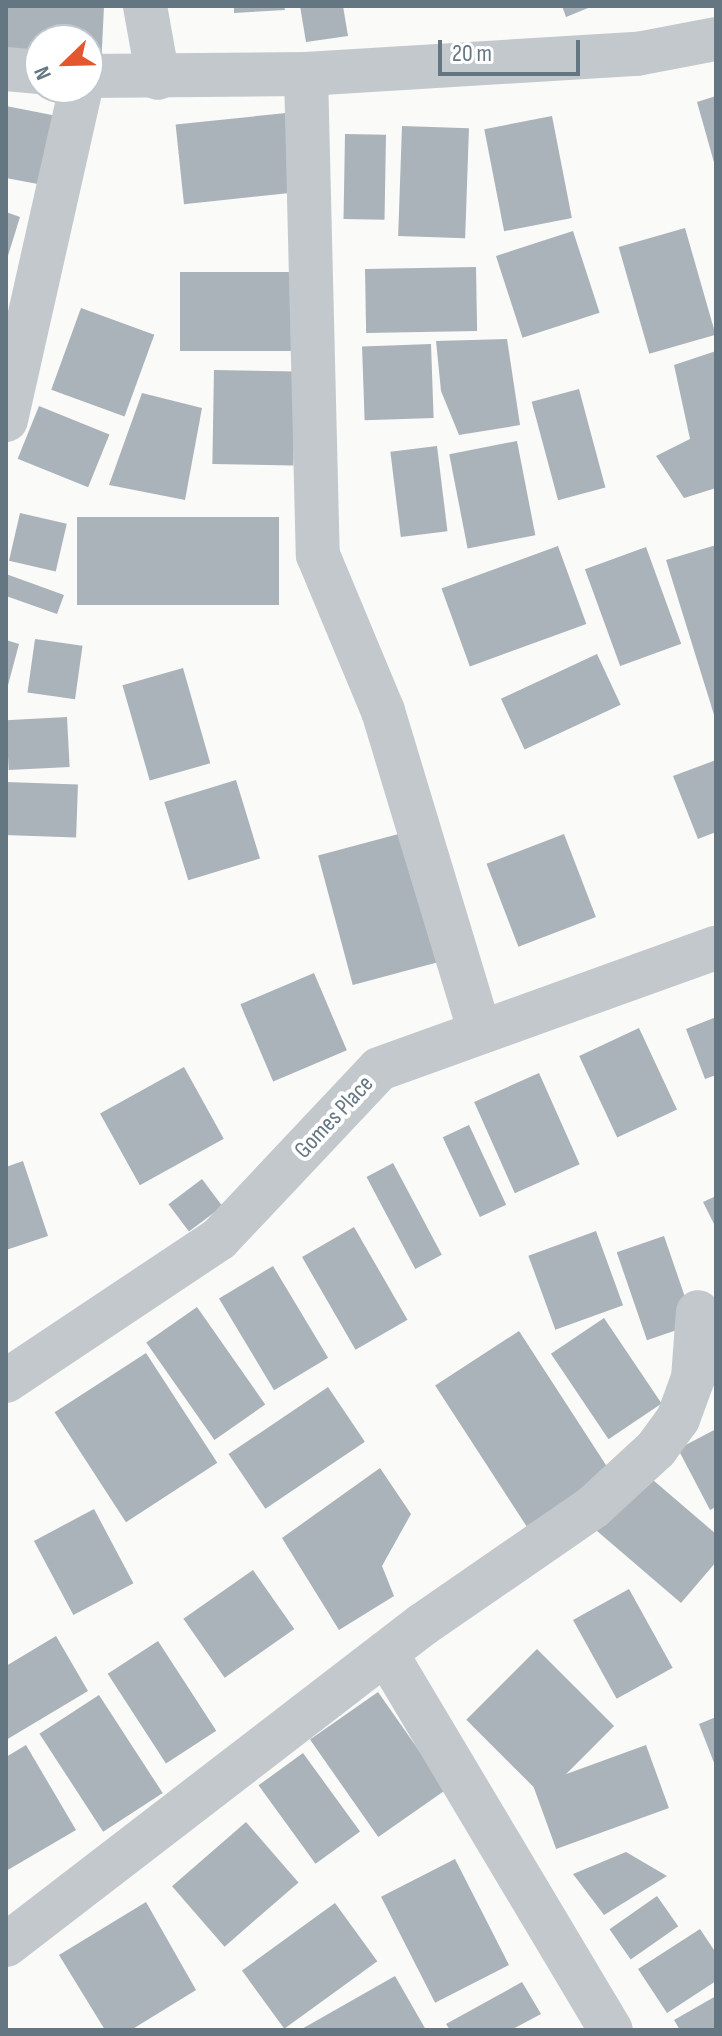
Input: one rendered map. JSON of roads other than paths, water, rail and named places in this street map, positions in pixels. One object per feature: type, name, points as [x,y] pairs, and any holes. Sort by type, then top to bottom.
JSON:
[{"type":"street","points":[[145,6],[158,78]]},
{"type":"street","points":[[104,76],[306,74],[637,54],[716,39]]},
{"type":"street","points":[[306,74],[318,555],[383,711],[479,1029]]},
{"type":"street","points":[[6,420],[77,104]]},
{"type":"street","name":"Gomes Place","points":[[6,1381],[219,1239],[379,1069],[479,1029],[716,948]]},
{"type":"street","points":[[6,1945],[386,1653],[593,1507],[656,1449],[678,1419],[693,1378],[698,1312]]},
{"type":"street","points":[[386,1653],[611,2030]]}]
